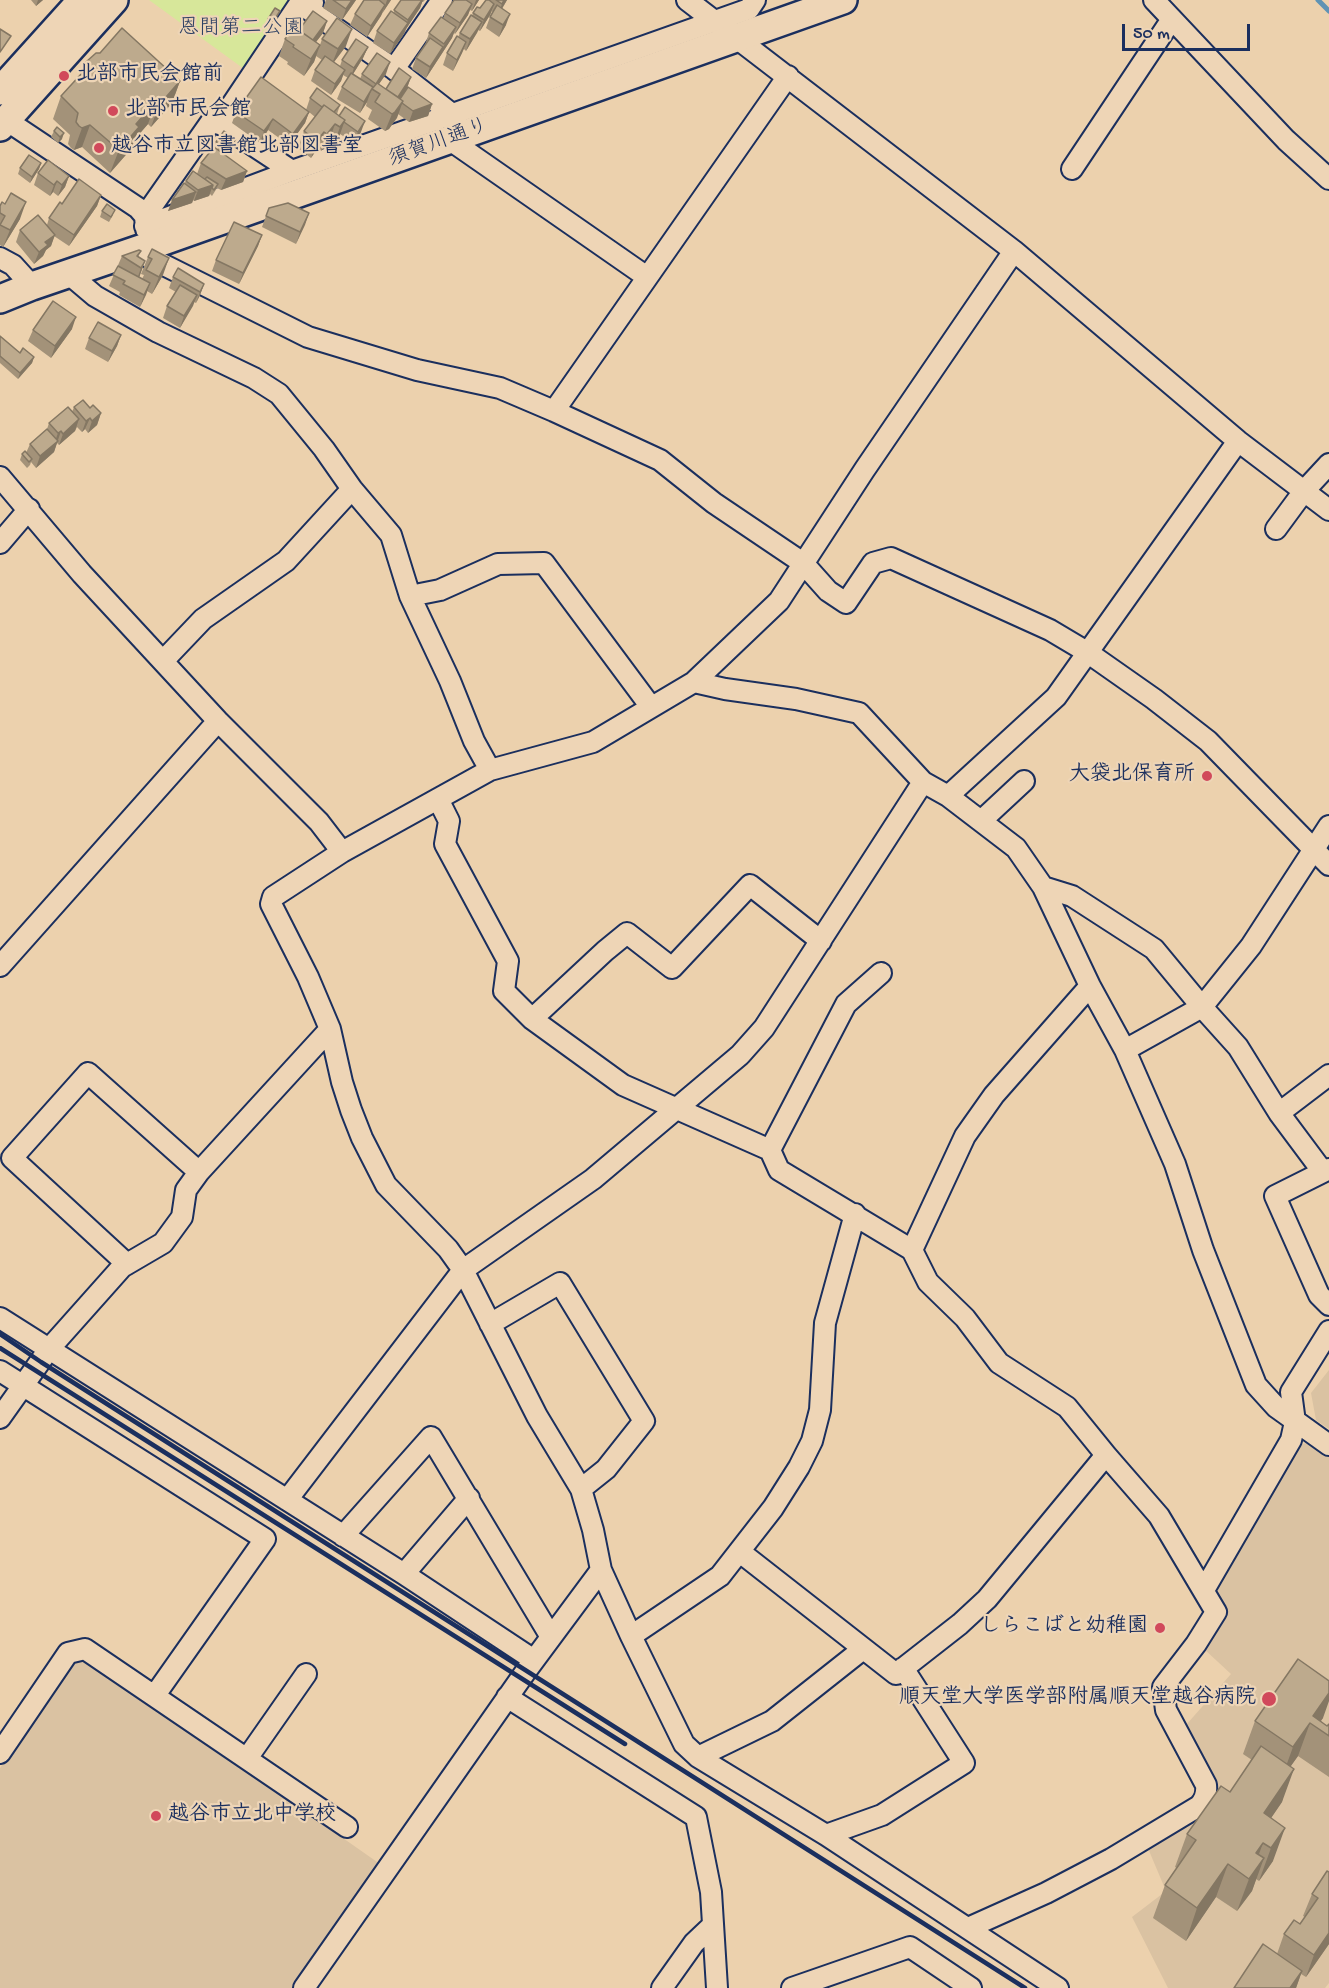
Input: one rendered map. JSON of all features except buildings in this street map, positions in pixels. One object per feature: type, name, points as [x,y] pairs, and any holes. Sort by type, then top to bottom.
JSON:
[{"type":"street","points":[[114,0],[3,124],[138,208],[144,235],[308,337],[417,370],[500,388],[660,460],[714,503],[803,563],[828,591],[846,603],[873,563],[891,558],[1050,630],[1087,652],[1154,699],[1208,741],[1329,865]]},
{"type":"street","points":[[394,69],[441,0]]},
{"type":"street","points":[[687,0],[1014,250],[1238,441],[1329,510]]},
{"type":"street","points":[[144,235],[292,171],[455,130],[713,21],[748,9],[755,0]]},
{"type":"street","name":"須賀川通り","points":[[0,299],[69,274],[144,235],[736,38],[843,0]]},
{"type":"street","points":[[1154,0],[1286,140],[1329,178]]},
{"type":"street","points":[[0,91],[77,2]]},
{"type":"street","points":[[219,124],[300,3],[312,4],[394,69],[455,130],[647,277]]},
{"type":"street","points":[[1072,169],[1172,19]]},
{"type":"street","points":[[554,411],[788,76]]},
{"type":"street","points":[[144,235],[213,119],[292,171]]},
{"type":"street","points":[[1014,250],[883,441],[779,601],[694,681],[593,742],[490,770],[342,852],[273,897],[271,904],[308,977],[330,1029],[342,1083],[362,1138],[386,1185],[448,1249],[464,1270],[537,1416],[580,1489],[594,1530],[601,1570],[684,1744],[698,1757],[826,1836],[1059,1988]]},
{"type":"street","points":[[0,258],[13,265],[32,286]]},
{"type":"street","points":[[69,274],[95,296],[158,332],[254,378],[279,394],[324,449],[352,489],[391,535],[410,596],[450,681],[474,741],[490,770]]},
{"type":"street","points":[[948,796],[1056,697],[1238,441]]},
{"type":"street","points":[[1276,529],[1329,464]]},
{"type":"street","points":[[0,477],[82,574],[218,721],[319,822],[342,852]]},
{"type":"street","points":[[163,661],[203,619],[286,561],[352,489]]},
{"type":"street","points":[[0,543],[29,509]]},
{"type":"street","points":[[410,596],[440,590],[498,564],[544,563],[651,707]]},
{"type":"street","points":[[694,681],[725,689],[796,699],[859,713],[923,782],[948,796],[1016,848],[1043,887],[1090,986],[1125,1050],[1174,1164],[1203,1250],[1256,1385],[1276,1407],[1329,1445]]},
{"type":"street","points":[[0,966],[218,721]]},
{"type":"street","points":[[981,821],[1024,781]]},
{"type":"street","points":[[287,1500],[464,1270],[593,1179],[740,1055],[764,1028],[923,782]]},
{"type":"street","points":[[438,799],[449,821],[445,844],[508,961],[504,991],[532,1019],[623,1085],[770,1150],[779,1170],[912,1250],[928,1282],[965,1318],[999,1363],[1067,1407],[1159,1516],[1216,1612],[1196,1644],[1163,1687],[1166,1710],[1206,1785],[1207,1792],[1204,1801],[1083,1874],[968,1928]]},
{"type":"street","points":[[1125,1050],[1202,1007],[1251,946],[1329,826]]},
{"type":"street","points":[[532,1019],[627,933],[672,968],[750,885],[821,941]]},
{"type":"street","points":[[1043,887],[1072,896],[1154,948],[1238,1047],[1279,1113],[1326,1170],[1275,1196],[1319,1295],[1329,1305]]},
{"type":"street","points":[[770,1150],[846,1004],[881,973]]},
{"type":"street","points":[[912,1250],[965,1137],[994,1095],[1090,986]]},
{"type":"street","points":[[0,1419],[49,1349],[122,1267],[163,1242],[182,1217],[186,1190],[199,1172],[330,1029]]},
{"type":"street","points":[[127,1264],[12,1158],[88,1073],[199,1172]]},
{"type":"street","points":[[1279,1113],[1329,1075]]},
{"type":"street","points":[[631,1636],[720,1576],[773,1508],[812,1441],[820,1410],[825,1323],[855,1214]]},
{"type":"street","points":[[490,1324],[560,1282],[644,1421],[606,1470],[580,1489]]},
{"type":"street","points":[[0,1318],[534,1659]]},
{"type":"street","points":[[1204,1590],[1291,1440],[1295,1422],[1291,1392],[1329,1331]]},
{"type":"street","points":[[0,1371],[265,1539],[155,1695]]},
{"type":"street","points":[[343,1536],[431,1437],[551,1637]]},
{"type":"street","points":[[740,1552],[896,1674],[960,1624],[987,1599],[1106,1455]]},
{"type":"street","points":[[404,1574],[469,1498]]},
{"type":"street","points":[[304,1988],[534,1659],[601,1570]]},
{"type":"street","points":[[0,1753],[68,1653],[85,1649],[248,1757],[347,1827]]},
{"type":"street","points":[[698,1757],[772,1721],[863,1649]]},
{"type":"street","points":[[826,1836],[882,1815],[964,1763],[903,1668]]},
{"type":"street","points":[[248,1757],[306,1674]]},
{"type":"street","points":[[507,1698],[696,1817],[711,1892],[717,1988]]},
{"type":"street","points":[[662,1988],[694,1943],[713,1925]]},
{"type":"street","points":[[792,1988],[829,1982],[910,1947],[971,1988]]},
{"type":"shaded area","points":[[1329,1370],[1329,1429],[1316,1420],[1311,1393]]},
{"type":"shaded area","name":"順天堂大学医学部附属順天堂越谷病院","points":[[1310,1442],[1329,1455],[1329,1983],[1325,1988],[1168,1988],[1132,1917],[1166,1891],[1147,1846],[1216,1799],[1215,1785],[1186,1725],[1231,1674],[1204,1649],[1213,1592],[1299,1445]]},
{"type":"shaded area","name":"越谷市立北中学校","points":[[84,1657],[380,1864],[294,1988],[0,1988],[0,1768],[74,1661]]},
{"type":"green space","name":"恩間第二公園","points":[[149,0],[300,0],[251,74]]},
{"type":"waterway","points":[[1318,0],[1329,11]]},
{"type":"railway","points":[[0,1334],[1025,1988]]},
{"type":"railway","points":[[0,1348],[625,1744]]},
{"type":"place","name":"北部市民会館前","points":[[64,76]]},
{"type":"place","name":"北部市民会館","points":[[113,111]]},
{"type":"place","name":"越谷市立図書館北部図書室","points":[[99,148]]},
{"type":"place","name":"大袋北保育所","points":[[1207,776]]},
{"type":"place","name":"しらこばと幼稚園","points":[[1160,1628]]},
{"type":"place","name":"順天堂大学医学部附属順天堂越谷病院","points":[[1269,1699]]},
{"type":"place","name":"越谷市立北中学校","points":[[156,1816]]}]
